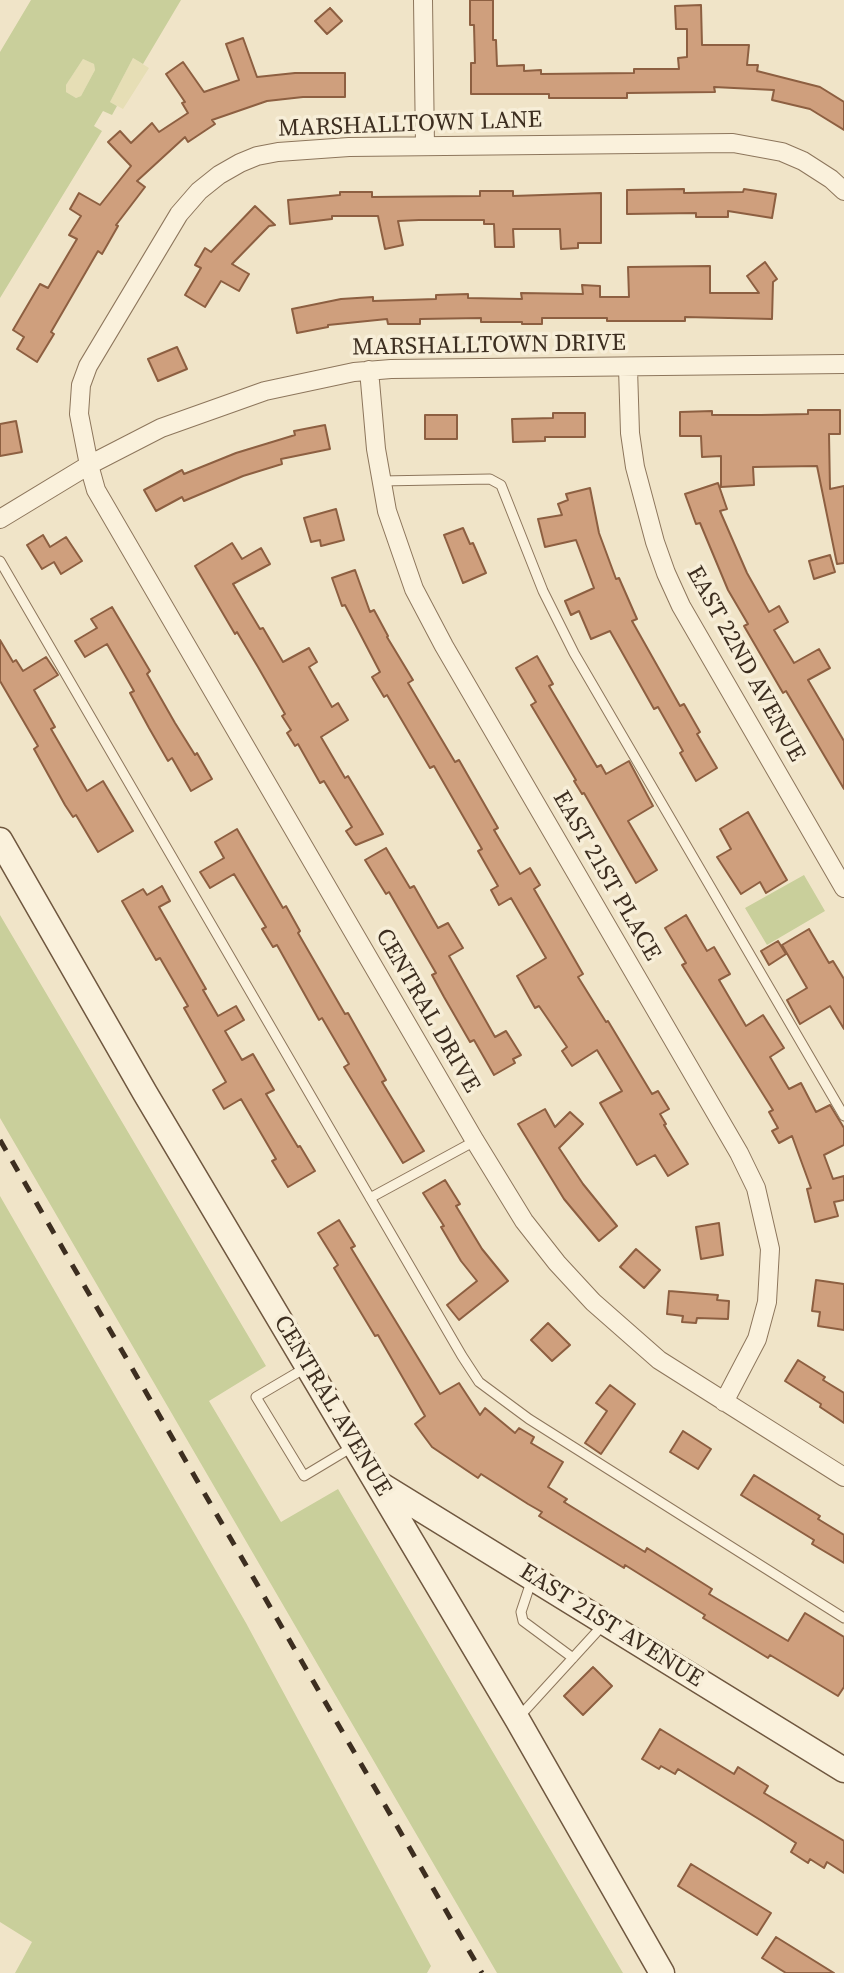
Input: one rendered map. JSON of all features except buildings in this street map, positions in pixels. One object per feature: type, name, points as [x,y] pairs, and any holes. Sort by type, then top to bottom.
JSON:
[{"type":"main road","name":"CENTRAL AVENUE","points":[[0,840],[145,1093],[517,1719],[662,1973]]},
{"type":"main road","name":"EAST 21ST AVENUE","points":[[378,1483],[844,1770]]},
{"type":"street","points":[[423,0],[425,146]]},
{"type":"street","name":"MARSHALLTOWN LANE","points":[[89,465],[79,414],[84,376],[183,209],[199,191],[240,163],[278,152],[425,146],[733,144],[782,152],[817,169],[844,191]]},
{"type":"street","name":"MARSHALLTOWN DRIVE","points":[[0,519],[89,465],[161,428],[230,401],[292,384],[369,370],[844,364]]},
{"type":"street","name":"EAST 22ND AVENUE","points":[[628,368],[630,433],[635,467],[666,573],[681,606],[844,888]]},
{"type":"street","name":"EAST 21ST PLACE","points":[[369,370],[387,512],[402,561],[427,616],[739,1153],[756,1188],[770,1249],[767,1302],[753,1347],[724,1402]]},
{"type":"street","name":"CENTRAL DRIVE","points":[[89,465],[96,490],[524,1221],[573,1282],[659,1360],[844,1476]]},
{"type":"lane","points":[[381,481],[490,480],[501,485],[543,591],[568,641],[844,1116]]},
{"type":"lane","points":[[0,561],[479,1382],[529,1419],[844,1618]]},
{"type":"lane","points":[[370,1198],[475,1141]]},
{"type":"lane","points":[[308,1366],[256,1397],[304,1476],[355,1445]]},
{"type":"lane","points":[[532,1578],[521,1612],[523,1622],[573,1658]]},
{"type":"lane","points":[[517,1719],[605,1623]]},
{"type":"shaded area","points":[[133,58],[149,68],[123,109],[110,102]]},
{"type":"shaded area","points":[[83,59],[94,64],[95,70],[81,96],[76,98],[66,92],[66,85]]},
{"type":"green space","points":[[31,0],[181,0],[143,64],[133,58],[110,102],[117,106],[112,115],[103,111],[94,126],[102,131],[0,298],[0,52]],"holes":[[[83,59],[94,64],[95,70],[81,96],[76,98],[66,92],[66,85]]]},
{"type":"green space","points":[[804,875],[825,911],[767,945],[745,908]]},
{"type":"green space","points":[[0,915],[266,1366],[209,1401],[281,1522],[338,1489],[623,1973],[497,1973],[0,1118]]},
{"type":"green space","points":[[0,1196],[246,1623],[431,1966],[427,1973],[15,1973],[32,1942],[0,1922]]},
{"type":"railway","points":[[0,1140],[482,1973]]}]
